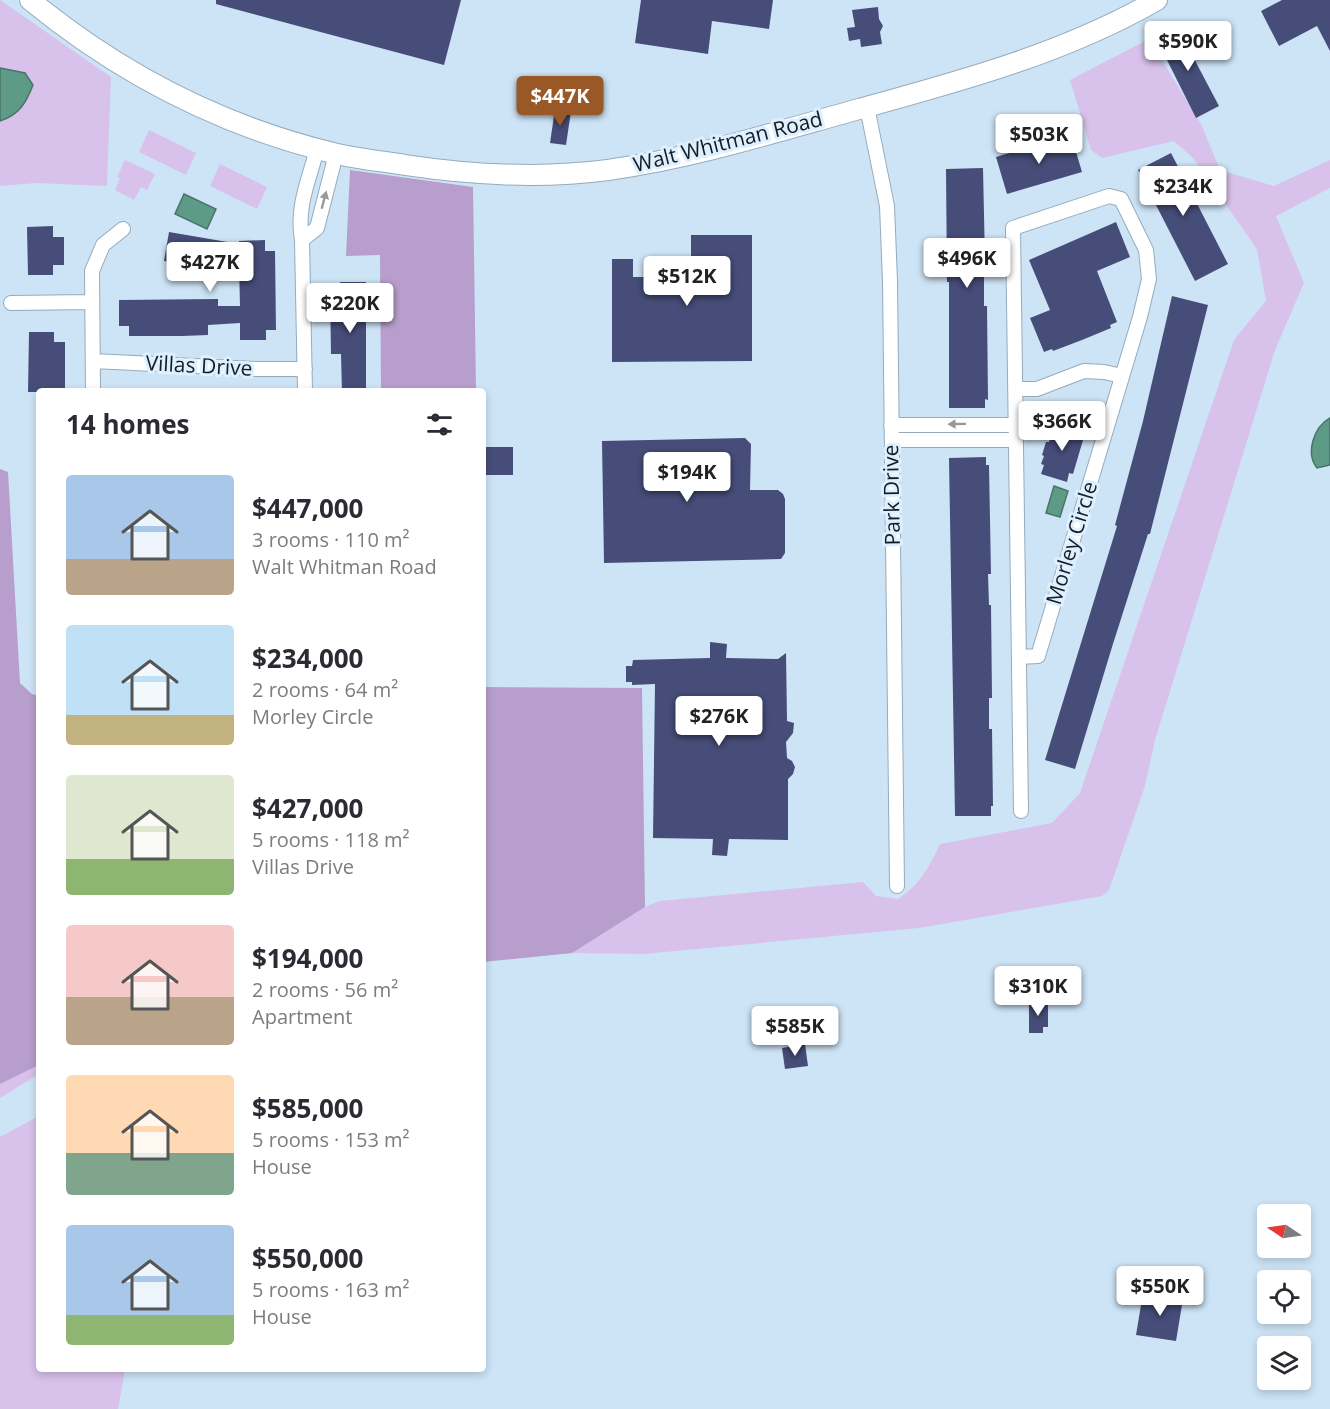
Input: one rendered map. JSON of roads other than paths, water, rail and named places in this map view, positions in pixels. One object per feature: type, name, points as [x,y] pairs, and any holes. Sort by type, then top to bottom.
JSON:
[{"type":"main road","name":"Walt Whitman Road","points":[[30,0],[67,30],[122,66],[165,90],[238,123],[327,151],[467,173],[527,175],[576,173],[671,160],[867,106],[1033,57],[1089,35],[1157,0]]},
{"type":"street","name":"Park Drive","points":[[867,106],[887,206],[897,886]]},
{"type":"street","points":[[305,388],[300,208],[327,151]]},
{"type":"street","points":[[302,240],[317,228],[327,151]]},
{"type":"street","name":"Morley Circle","points":[[1019,657],[1038,656],[1140,317],[1149,279],[1146,250],[1121,199],[1109,196],[1013,228],[1021,811]]},
{"type":"street","points":[[93,388],[92,271],[103,245],[123,229]]},
{"type":"street","points":[[11,303],[92,302]]},
{"type":"street","name":"Villas Drive","points":[[93,361],[257,369],[305,369]]},
{"type":"street","points":[[1015,389],[1037,389],[1084,371],[1122,376]]},
{"type":"street","points":[[891,425],[1016,425]]},
{"type":"street","points":[[892,440],[1016,440]]}]
